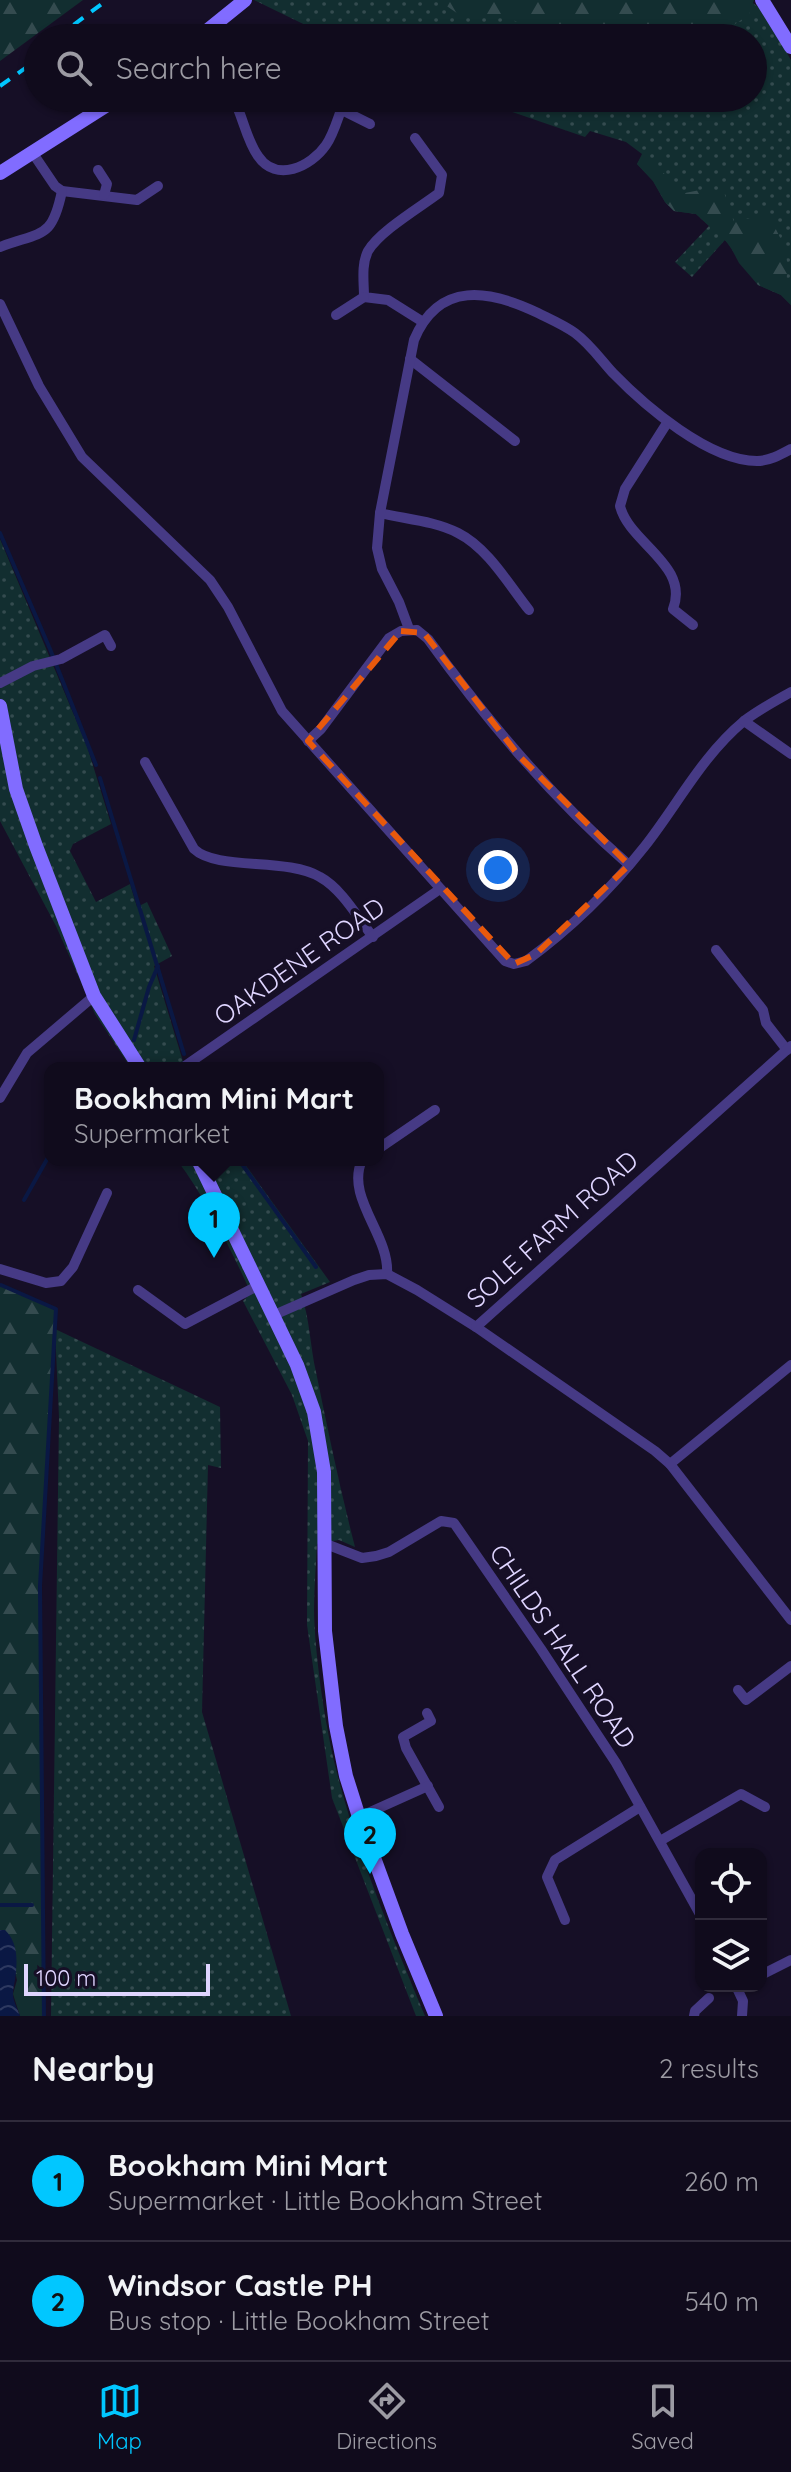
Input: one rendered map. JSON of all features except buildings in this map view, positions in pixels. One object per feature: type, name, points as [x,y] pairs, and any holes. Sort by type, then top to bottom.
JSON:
[{"type":"street","points":[[215,24],[245,0]]},
{"type":"street","points":[[762,0],[791,47]]},
{"type":"street","points":[[0,173],[96,112]]},
{"type":"street","points":[[239,112],[257,155],[271,169],[281,171],[304,165],[326,146],[340,112]]},
{"type":"street","points":[[345,112],[370,124]]},
{"type":"street","points":[[364,297],[363,271],[368,252],[382,236],[439,193],[442,175],[415,138]]},
{"type":"street","points":[[32,152],[55,186],[62,191],[137,200],[158,186]]},
{"type":"street","points":[[98,170],[107,184],[104,195]]},
{"type":"street","points":[[0,247],[49,229],[56,217],[62,191]]},
{"type":"street","points":[[409,629],[379,562],[380,513],[414,340],[423,322],[444,305],[467,294],[491,295],[514,302],[577,334],[615,376],[667,423],[735,458],[758,461],[791,449]]},
{"type":"street","points":[[336,315],[364,297],[388,300],[423,322]]},
{"type":"street","points":[[0,304],[33,374],[82,457],[210,580],[228,607],[277,703],[505,961],[514,964],[526,961],[584,913],[629,865],[692,778],[744,721],[791,692]]},
{"type":"street","points":[[410,359],[515,441]]},
{"type":"street","points":[[667,423],[625,489],[620,506],[630,528],[656,554],[673,578],[676,596],[673,609],[693,625]]},
{"type":"street","points":[[380,513],[445,528],[469,540],[529,610]]},
{"type":"street","points":[[308,741],[321,729],[389,638],[409,629],[424,633],[491,724],[519,756],[629,865]]},
{"type":"street","points":[[0,683],[105,635],[111,646]]},
{"type":"street","points":[[0,706],[16,789],[94,996],[136,1062]]},
{"type":"street","points":[[744,721],[791,754]]},
{"type":"street","points":[[145,762],[194,849],[200,854],[288,867],[314,874],[334,888],[373,937]]},
{"type":"street","name":"OAKDENE ROAD","points":[[191,1062],[440,889]]},
{"type":"street","points":[[716,950],[763,1010],[766,1023],[789,1048]]},
{"type":"street","points":[[0,1098],[27,1053],[94,996]]},
{"type":"street","name":"SOLE FARM ROAD","points":[[387,1274],[402,1280],[476,1327],[789,1048]]},
{"type":"street","points":[[384,1145],[435,1110]]},
{"type":"street","points":[[201,1166],[297,1365],[314,1412],[324,1472],[325,1631],[336,1726],[346,1776],[402,1934],[436,2016]]},
{"type":"street","points":[[274,1315],[354,1280],[387,1274],[388,1258],[358,1189],[359,1166]]},
{"type":"street","points":[[0,1269],[46,1283],[61,1281],[73,1267],[107,1193]]},
{"type":"street","points":[[138,1290],[185,1324],[259,1285]]},
{"type":"street","points":[[476,1327],[670,1464],[791,1620]]},
{"type":"street","points":[[670,1464],[791,1365]]},
{"type":"street","name":"CHILDS HALL ROAD","points":[[326,1544],[362,1558],[376,1556],[389,1552],[441,1521],[454,1523],[600,1737],[695,1905]]},
{"type":"street","points":[[738,1690],[746,1700],[791,1666]]},
{"type":"street","points":[[427,1713],[431,1721],[403,1737],[439,1807]]},
{"type":"street","points":[[359,1817],[428,1786]]},
{"type":"street","points":[[660,1841],[741,1794],[765,1807]]},
{"type":"street","points":[[565,1920],[547,1877],[555,1860],[640,1807]]},
{"type":"street","points":[[767,1972],[791,1960]]},
{"type":"street","points":[[739,1992],[743,2001],[742,2016]]},
{"type":"street","points":[[694,2016],[695,2011],[709,1998]]},
{"type":"highlighted area","points":[[401,631],[424,633],[519,756],[629,865],[536,954],[514,964],[308,741]]},
{"type":"green space","points":[[0,0],[83,0],[50,24],[24,24],[24,43],[0,61]]},
{"type":"green space","points":[[254,0],[754,0],[753,3],[762,10],[791,60],[791,305],[781,295],[758,285],[725,240],[692,277],[675,262],[709,226],[696,214],[674,211],[665,202],[653,181],[637,164],[642,154],[626,142],[590,131],[585,137],[513,112],[767,112],[767,24],[303,24]]},
{"type":"green space","points":[[438,0],[748,0],[753,3],[749,15],[735,24],[521,24],[501,14],[464,18]]},
{"type":"green space","points":[[643,154],[685,193],[705,189],[724,192],[734,222],[767,214],[786,255],[786,282],[791,287],[791,305],[781,295],[758,285],[739,263],[729,244],[696,214],[674,211],[665,202],[653,181],[637,164]]},
{"type":"green space","points":[[0,539],[87,746],[111,824],[73,844],[70,851],[96,902],[130,884],[137,907],[147,902],[172,956],[154,966],[183,1062],[127,1062],[95,1014],[56,926],[0,821]]},
{"type":"green space","points":[[181,1166],[246,1166],[330,1282],[301,1294],[355,1547],[339,1540],[317,1544],[314,1611],[318,1670],[344,1800],[376,1894],[425,2016],[416,2016],[332,1798],[307,1625],[308,1441],[292,1395],[243,1301],[251,1293],[208,1207]]},
{"type":"green space","points":[[0,1285],[56,1309],[40,1586],[44,2016],[20,2016],[13,1994],[17,1980],[5,1930],[0,1930]]},
{"type":"green space","points":[[55,1329],[220,1407],[221,1468],[208,1465],[202,1712],[291,2016],[51,2016],[59,1417]]},
{"type":"water","points":[[0,1930],[5,1930],[10,1936],[16,1951],[13,1994],[20,2016],[0,2016]]},
{"type":"waterway","points":[[0,533],[96,765]]},
{"type":"waterway","points":[[100,778],[184,1054]]},
{"type":"waterway","points":[[134,1040],[158,966]]},
{"type":"waterway","points":[[24,1200],[44,1165]]},
{"type":"waterway","points":[[243,1166],[316,1267]]},
{"type":"waterway","points":[[1,1285],[56,1309],[40,1586],[44,2016]]},
{"type":"waterway","points":[[0,1905],[32,1905]]},
{"type":"railway","points":[[75,24],[107,0]]},
{"type":"railway","points":[[0,86],[24,69]]},
{"type":"place","name":"Bookham Mini Mart","points":[[214,1258]]},
{"type":"place","name":"Windsor Castle PH","points":[[370,1874]]}]
